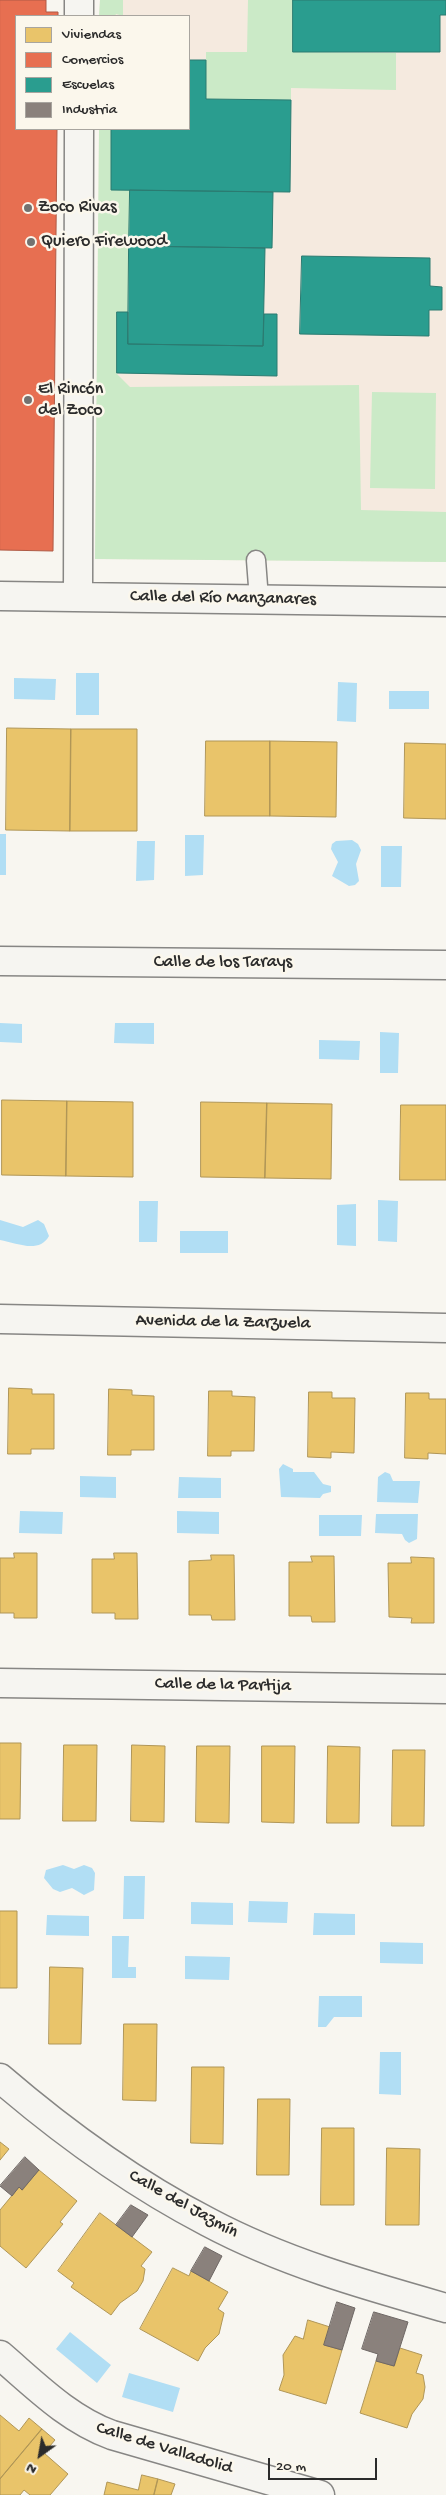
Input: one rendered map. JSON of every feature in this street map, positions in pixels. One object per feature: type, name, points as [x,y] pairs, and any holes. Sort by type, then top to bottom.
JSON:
[{"type":"street","points":[[79,0],[79,15]]},
{"type":"street","points":[[78,597],[79,130]]},
{"type":"street","name":"Calle del Río Manzanares","points":[[0,596],[446,602]]},
{"type":"street","name":"Calle de los Tarays","points":[[0,961],[446,965]]},
{"type":"street","name":"Avenida de la Zarzuela","points":[[0,1319],[446,1328]]},
{"type":"street","name":"Calle de la Partija","points":[[0,1683],[446,1689]]},
{"type":"street","name":"Calle del Jazmín","points":[[0,2078],[104,2160],[208,2222],[298,2262],[361,2284],[446,2308]]},
{"type":"street","name":"Calle de Valladolid","points":[[0,2355],[70,2414],[89,2426],[112,2435],[320,2495]]},
{"type":"lane","points":[[256,560],[259,599]]},
{"type":"shaded area","points":[[100,0],[446,0],[446,562],[95,559],[99,130],[190,130],[190,15],[99,15]]},
{"type":"green space","points":[[100,0],[123,0],[123,15],[99,15]]},
{"type":"green space","points":[[248,0],[293,0],[293,52],[396,53],[396,90],[291,88],[291,100],[206,99],[206,52],[247,52]]},
{"type":"green space","points":[[99,130],[111,130],[111,190],[130,190],[128,312],[117,312],[117,374],[130,387],[359,385],[361,510],[446,512],[446,562],[95,559]]},
{"type":"green space","points":[[372,392],[436,393],[435,489],[370,488]]},
{"type":"water","points":[[76,673],[99,673],[99,715],[76,715]]},
{"type":"water","points":[[14,678],[56,679],[55,700],[14,699]]},
{"type":"water","points":[[338,682],[357,683],[356,722],[337,721]]},
{"type":"water","points":[[389,691],[429,691],[429,709],[389,709]]},
{"type":"water","points":[[0,834],[6,834],[6,875],[0,875]]},
{"type":"water","points":[[185,835],[204,835],[203,875],[185,876]]},
{"type":"water","points":[[352,840],[358,844],[361,850],[356,864],[359,881],[355,885],[349,886],[332,876],[338,862],[331,849],[332,844],[336,841]]},
{"type":"water","points":[[137,841],[155,841],[154,880],[136,881]]},
{"type":"water","points":[[381,846],[402,846],[401,887],[381,887]]},
{"type":"water","points":[[0,1023],[22,1024],[22,1043],[0,1042]]},
{"type":"water","points":[[115,1023],[154,1023],[154,1044],[114,1043]]},
{"type":"water","points":[[380,1032],[399,1033],[398,1073],[380,1073]]},
{"type":"water","points":[[319,1040],[360,1041],[359,1060],[319,1059]]},
{"type":"water","points":[[378,1200],[398,1201],[397,1242],[378,1241]]},
{"type":"water","points":[[139,1201],[158,1201],[157,1242],[139,1242]]},
{"type":"water","points":[[356,1204],[356,1246],[337,1245],[337,1205]]},
{"type":"water","points":[[0,1220],[23,1227],[38,1220],[44,1224],[49,1236],[40,1245],[34,1246],[0,1240]]},
{"type":"water","points":[[180,1231],[228,1231],[228,1253],[180,1253]]},
{"type":"water","points":[[283,1464],[293,1469],[293,1472],[314,1472],[323,1484],[331,1486],[331,1492],[323,1494],[320,1498],[281,1497],[279,1469]]},
{"type":"water","points":[[385,1472],[390,1474],[393,1481],[420,1481],[418,1503],[377,1502],[378,1477]]},
{"type":"water","points":[[80,1476],[116,1477],[116,1498],[80,1497]]},
{"type":"water","points":[[179,1477],[221,1478],[221,1498],[178,1498]]},
{"type":"water","points":[[20,1511],[63,1512],[62,1534],[19,1533]]},
{"type":"water","points":[[177,1511],[219,1512],[219,1534],[177,1533]]},
{"type":"water","points":[[376,1514],[418,1514],[417,1539],[409,1543],[402,1534],[375,1533]]},
{"type":"water","points":[[319,1515],[362,1515],[361,1536],[319,1536]]},
{"type":"water","points":[[63,1865],[74,1869],[84,1865],[92,1868],[95,1873],[94,1890],[84,1895],[72,1888],[60,1892],[53,1889],[44,1878],[46,1870]]},
{"type":"water","points":[[124,1876],[145,1876],[144,1919],[123,1919]]},
{"type":"water","points":[[249,1901],[288,1902],[287,1923],[248,1922]]},
{"type":"water","points":[[191,1902],[233,1903],[233,1925],[191,1924]]},
{"type":"water","points":[[314,1913],[355,1914],[355,1935],[313,1935]]},
{"type":"water","points":[[47,1915],[89,1916],[89,1936],[46,1935]]},
{"type":"water","points":[[112,1936],[129,1936],[128,1967],[136,1967],[136,1978],[112,1978]]},
{"type":"water","points":[[380,1942],[423,1943],[423,1964],[380,1963]]},
{"type":"water","points":[[185,1956],[230,1957],[229,1980],[185,1979]]},
{"type":"water","points":[[319,1996],[362,1996],[362,2017],[334,2017],[326,2027],[318,2027]]},
{"type":"water","points":[[380,2052],[401,2052],[401,2095],[379,2094]]},
{"type":"water","points":[[70,2332],[111,2365],[97,2383],[56,2349]]},
{"type":"water","points":[[129,2373],[180,2388],[173,2412],[122,2397]]},
{"type":"building: Viviendas","points":[[7,728],[71,729],[70,831],[6,830]]},
{"type":"building: Viviendas","points":[[71,729],[137,729],[137,831],[70,831]]},
{"type":"building: Viviendas","points":[[206,741],[270,741],[270,816],[205,816]]},
{"type":"building: Viviendas","points":[[270,741],[337,742],[336,817],[270,816]]},
{"type":"building: Viviendas","points":[[405,743],[446,744],[446,819],[404,818]]},
{"type":"building: Viviendas","points":[[2,1100],[67,1101],[66,1176],[2,1175]]},
{"type":"building: Viviendas","points":[[67,1101],[133,1102],[133,1177],[66,1176]]},
{"type":"building: Viviendas","points":[[201,1102],[267,1103],[265,1178],[201,1177]]},
{"type":"building: Viviendas","points":[[267,1103],[332,1104],[331,1179],[265,1178]]},
{"type":"building: Viviendas","points":[[401,1105],[446,1105],[446,1180],[400,1180]]},
{"type":"building: Viviendas","points":[[9,1388],[32,1389],[32,1394],[54,1394],[54,1449],[31,1449],[31,1454],[8,1454]]},
{"type":"building: Viviendas","points":[[109,1389],[132,1390],[132,1395],[154,1396],[154,1450],[131,1450],[131,1455],[108,1455]]},
{"type":"building: Viviendas","points":[[209,1391],[232,1391],[232,1396],[255,1397],[254,1451],[231,1451],[231,1456],[208,1456]]},
{"type":"building: Viviendas","points":[[309,1392],[332,1392],[332,1398],[355,1398],[354,1453],[331,1452],[331,1458],[308,1457]]},
{"type":"building: Viviendas","points":[[406,1393],[429,1393],[429,1399],[446,1399],[446,1454],[428,1453],[428,1459],[405,1458]]},
{"type":"building: Viviendas","points":[[14,1553],[37,1553],[37,1618],[14,1618],[14,1613],[0,1613],[0,1558],[14,1558]]},
{"type":"building: Viviendas","points":[[114,1553],[137,1553],[138,1619],[115,1619],[115,1613],[92,1613],[92,1559],[114,1559]]},
{"type":"building: Viviendas","points":[[211,1555],[234,1555],[235,1620],[212,1620],[211,1615],[189,1615],[189,1561],[211,1560]]},
{"type":"building: Viviendas","points":[[311,1556],[334,1556],[335,1622],[312,1622],[311,1616],[289,1616],[289,1562],[312,1562]]},
{"type":"building: Viviendas","points":[[411,1557],[434,1558],[434,1623],[411,1623],[412,1618],[389,1617],[388,1563],[411,1563]]},
{"type":"building: Viviendas","points":[[0,1743],[21,1743],[20,1819],[0,1819]]},
{"type":"building: Viviendas","points":[[64,1745],[97,1745],[96,1821],[63,1821]]},
{"type":"building: Viviendas","points":[[132,1745],[165,1746],[164,1822],[131,1821]]},
{"type":"building: Viviendas","points":[[197,1746],[230,1746],[229,1823],[196,1822]]},
{"type":"building: Viviendas","points":[[262,1746],[295,1746],[294,1823],[262,1822]]},
{"type":"building: Viviendas","points":[[328,1746],[360,1747],[359,1823],[327,1823]]},
{"type":"building: Viviendas","points":[[393,1750],[425,1750],[424,1826],[392,1826]]},
{"type":"building: Viviendas","points":[[0,1911],[17,1911],[17,1988],[0,1988]]},
{"type":"building: Viviendas","points":[[50,1967],[83,1968],[81,2044],[49,2044]]},
{"type":"building: Viviendas","points":[[124,2024],[157,2024],[156,2101],[123,2100]]},
{"type":"building: Viviendas","points":[[192,2067],[224,2067],[223,2144],[191,2143]]},
{"type":"building: Viviendas","points":[[258,2099],[290,2099],[289,2175],[257,2175]]},
{"type":"building: Viviendas","points":[[322,2128],[354,2128],[354,2205],[321,2205]]},
{"type":"building: Viviendas","points":[[0,2142],[9,2149],[0,2160]]},
{"type":"building: Viviendas","points":[[387,2148],[420,2149],[419,2225],[386,2225]]},
{"type":"building: Viviendas","points":[[39,2170],[77,2201],[60,2222],[63,2224],[26,2268],[0,2246],[0,2210],[19,2187],[22,2190]]},
{"type":"building: Viviendas","points":[[100,2213],[152,2252],[141,2266],[145,2269],[143,2281],[137,2291],[120,2303],[111,2315],[71,2287],[74,2283],[58,2271]]},
{"type":"building: Viviendas","points":[[173,2268],[189,2276],[191,2271],[228,2292],[218,2309],[224,2313],[219,2334],[205,2348],[198,2361],[140,2329]]},
{"type":"building: Viviendas","points":[[308,2320],[330,2327],[324,2345],[342,2350],[326,2404],[279,2390],[284,2375],[283,2355],[295,2336],[303,2339]]},
{"type":"building: Viviendas","points":[[400,2348],[422,2355],[416,2373],[423,2375],[425,2387],[423,2399],[412,2414],[407,2428],[360,2413],[376,2361],[394,2366]]},
{"type":"building: Viviendas","points":[[0,2415],[19,2431],[29,2418],[42,2429],[0,2479]]},
{"type":"building: Viviendas","points":[[42,2429],[55,2440],[44,2453],[68,2474],[50,2495],[30,2495],[24,2490],[20,2495],[0,2495],[0,2479]]},
{"type":"building: Viviendas","points":[[142,2475],[158,2479],[154,2495],[104,2495],[107,2482],[138,2490]]},
{"type":"building: Viviendas","points":[[158,2479],[175,2484],[171,2495],[154,2495]]},
{"type":"building: Comercios","name":"Zoco Rivas","points":[[0,0],[46,0],[46,12],[58,12],[58,15],[15,15],[15,130],[57,130],[53,551],[0,550]]},
{"type":"building: Escuelas","points":[[293,0],[446,0],[446,15],[440,15],[440,52],[293,52]]},
{"type":"building: Escuelas","points":[[190,60],[206,60],[206,99],[291,100],[290,192],[111,190],[111,130],[190,130]]},
{"type":"building: Escuelas","points":[[130,190],[273,192],[272,248],[129,246]]},
{"type":"building: Escuelas","points":[[129,246],[265,248],[263,346],[128,344]]},
{"type":"building: Escuelas","points":[[302,256],[430,258],[430,286],[442,287],[442,310],[429,310],[429,336],[300,334]]},
{"type":"building: Escuelas","points":[[117,312],[128,312],[128,344],[263,346],[264,314],[277,314],[277,376],[117,373]]},
{"type":"building: Industria","points":[[25,2157],[39,2170],[22,2190],[19,2187],[12,2196],[0,2186]]},
{"type":"building: Industria","points":[[131,2205],[148,2215],[132,2237],[116,2225]]},
{"type":"building: Industria","points":[[205,2247],[222,2256],[209,2281],[191,2271]]},
{"type":"building: Industria","points":[[337,2302],[355,2308],[342,2350],[324,2345]]},
{"type":"building: Industria","points":[[374,2312],[408,2322],[394,2366],[376,2361],[378,2354],[362,2349]]},
{"type":"place","name":"Zoco Rivas","points":[[28,208]]},
{"type":"place","name":"Quiero Firewood","points":[[31,242]]},
{"type":"place","name":"El Rincón del Zoco","points":[[28,400]]}]
